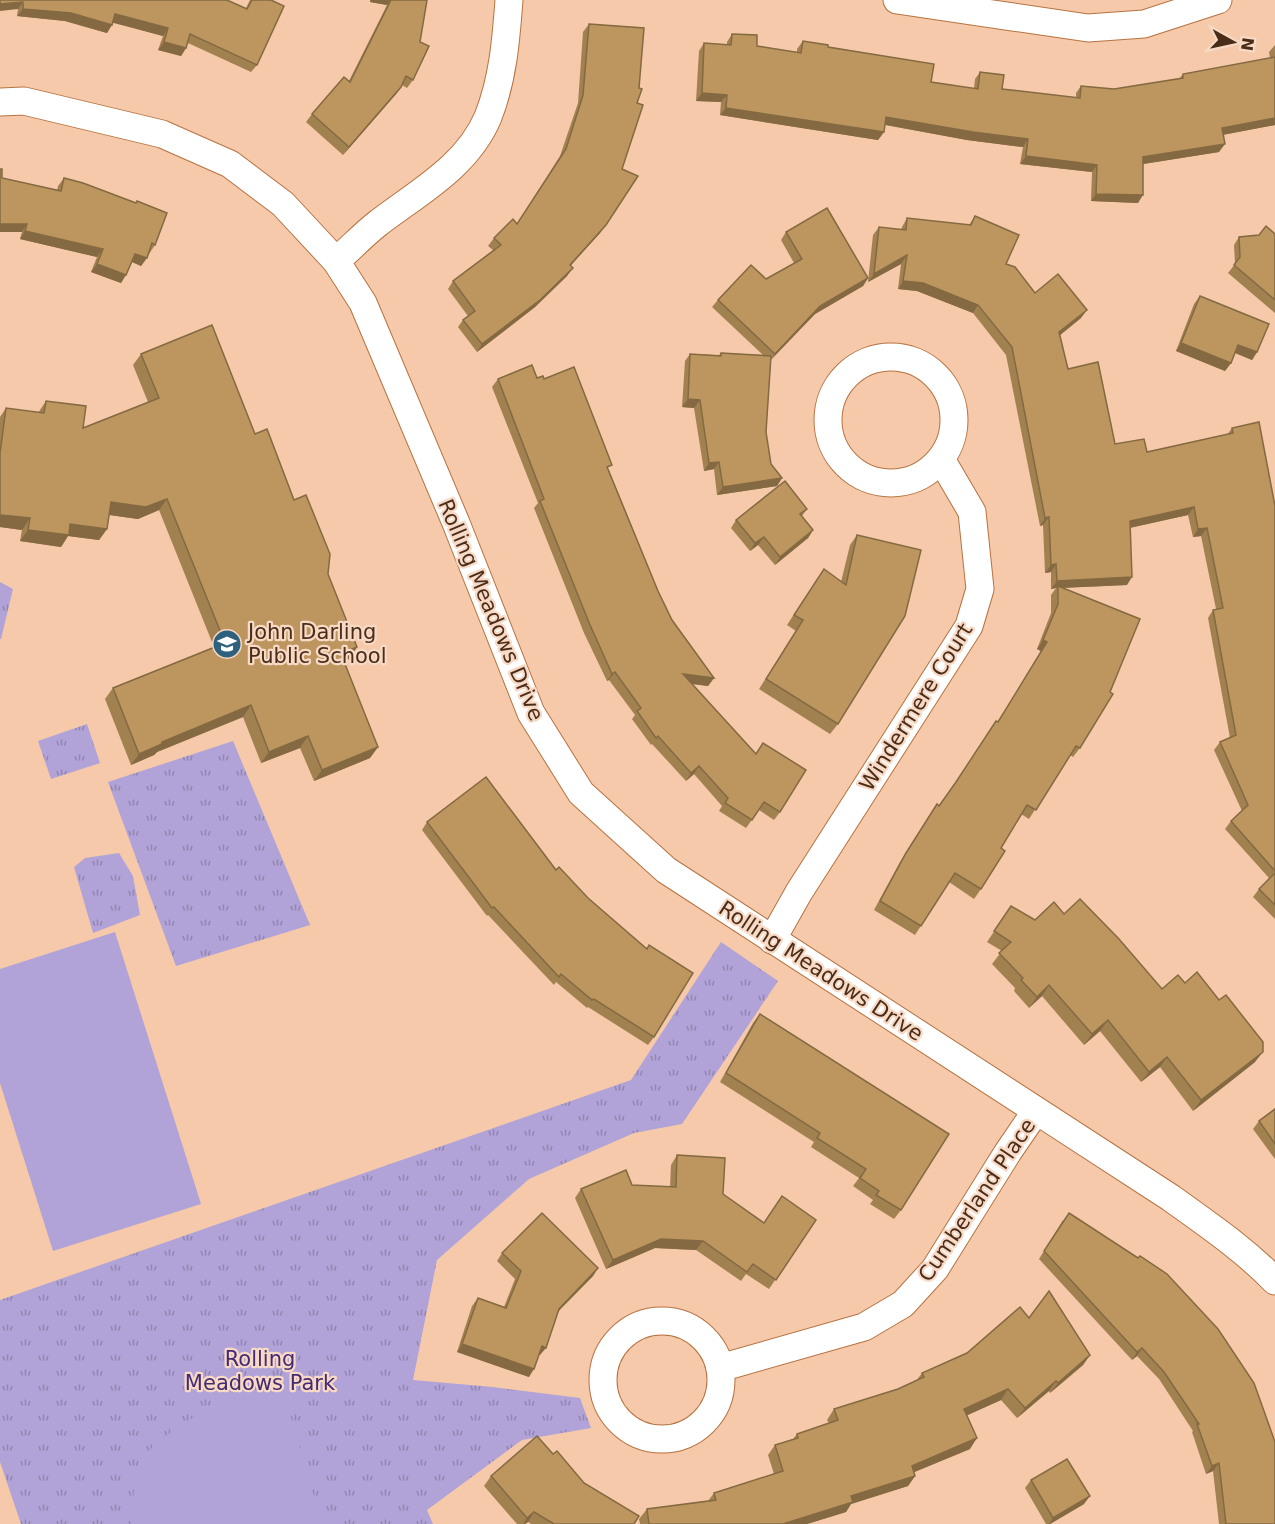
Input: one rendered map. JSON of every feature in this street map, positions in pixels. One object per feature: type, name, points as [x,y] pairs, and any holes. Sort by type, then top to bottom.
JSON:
[{"type":"street","points":[[336,261],[376,225],[437,181],[466,153],[487,118],[504,60],[509,0]]},
{"type":"street","points":[[897,0],[1088,28],[1144,24],[1218,0]]},
{"type":"street","name":"Rolling Meadows Drive","points":[[0,102],[24,101],[162,134],[230,164],[283,204],[336,261],[363,303],[456,523],[531,713],[581,793],[666,870],[1171,1198],[1218,1231],[1275,1281]]},
{"type":"street","points":[[894,356],[916,361],[930,369],[945,386],[953,408],[954,430],[941,459],[928,472],[908,481],[885,483],[853,471],[838,455],[829,433],[828,411],[838,384],[855,367],[878,357],[894,356]]},
{"type":"street","name":"Windermere Court","points":[[772,940],[799,892],[969,626],[980,589],[972,512],[941,459]]},
{"type":"street","name":"Cumberland Place","points":[[720,1368],[864,1327],[903,1304],[935,1269],[1036,1111]]},
{"type":"street","points":[[657,1320],[678,1322],[696,1331],[712,1348],[720,1368],[718,1399],[709,1416],[694,1430],[683,1435],[663,1439],[642,1436],[622,1424],[605,1399],[602,1378],[610,1349],[621,1337],[638,1325],[657,1320]]},
{"type":"green space","points":[[0,582],[13,589],[1,639],[0,639]]},
{"type":"green space","points":[[87,724],[100,763],[51,779],[38,741]]},
{"type":"green space","points":[[233,741],[310,925],[176,966],[108,782]]},
{"type":"green space","points":[[119,853],[133,876],[140,915],[93,933],[74,867],[85,858]]},
{"type":"green space","points":[[115,932],[201,1204],[53,1251],[0,1083],[0,969]]},
{"type":"green space","name":"Rolling Meadows Park","points":[[721,942],[778,981],[682,1124],[634,1133],[529,1179],[437,1260],[413,1380],[580,1398],[591,1428],[522,1440],[427,1510],[433,1524],[21,1524],[0,1462],[0,1300],[631,1080]]},
{"type":"green space","points":[[281,1383],[322,1524],[132,1524],[134,1487],[153,1445],[209,1406]]},
{"type":"building","points":[[0,0],[227,0],[247,9],[252,0],[271,0],[284,6],[257,65],[190,34],[186,48],[164,42],[168,28],[115,14],[112,25],[71,13],[23,9],[23,2],[0,4]]},
{"type":"building","points":[[391,0],[427,0],[420,42],[429,46],[413,80],[406,76],[401,87],[349,147],[312,114],[344,77],[350,82]]},
{"type":"building","points":[[589,24],[644,28],[639,88],[642,89],[637,103],[643,105],[622,169],[638,176],[606,225],[570,265],[573,268],[540,300],[482,344],[463,320],[475,311],[453,281],[501,245],[494,238],[513,219],[517,224],[566,149],[583,95]]},
{"type":"building","points":[[732,34],[757,35],[757,46],[801,53],[803,41],[934,64],[931,82],[978,89],[980,72],[1004,75],[1002,89],[1080,98],[1081,86],[1114,89],[1183,78],[1183,74],[1275,57],[1275,118],[1222,128],[1225,144],[1143,157],[1143,195],[1096,194],[1097,165],[1026,156],[1028,139],[886,117],[884,132],[726,108],[727,95],[702,93],[704,43],[731,45]]},
{"type":"building","points":[[0,169],[2,169],[2,178],[61,191],[64,178],[167,213],[155,245],[152,243],[147,258],[135,254],[126,275],[97,264],[103,249],[25,231],[27,224],[0,224]]},
{"type":"building","points":[[827,208],[868,278],[820,306],[775,354],[718,300],[751,265],[766,279],[802,259],[786,232]]},
{"type":"building","points":[[975,216],[1019,235],[1006,264],[1015,267],[1035,293],[1058,274],[1087,310],[1059,332],[1068,369],[1098,362],[1115,444],[1144,439],[1147,452],[1233,433],[1232,428],[1259,422],[1275,506],[1275,871],[1231,821],[1248,805],[1220,742],[1236,735],[1213,610],[1223,608],[1207,528],[1198,529],[1194,507],[1130,521],[1132,577],[1057,581],[1056,564],[1051,565],[1049,517],[1045,518],[1012,347],[978,305],[923,283],[903,281],[907,255],[874,274],[879,227],[906,230],[907,218],[971,225]]},
{"type":"building","points":[[1266,226],[1275,234],[1275,300],[1234,265],[1240,257],[1239,237],[1259,235]]},
{"type":"building","points":[[1200,296],[1269,324],[1257,352],[1238,345],[1231,363],[1181,343]]},
{"type":"building","points":[[212,325],[255,434],[267,429],[294,500],[306,495],[330,554],[328,574],[357,647],[341,654],[378,747],[322,770],[308,736],[269,752],[251,705],[139,754],[113,688],[225,643],[167,499],[146,507],[111,502],[107,529],[70,524],[69,535],[28,530],[30,518],[0,515],[0,453],[6,408],[44,413],[46,401],[86,406],[83,428],[159,398],[141,354]]},
{"type":"building","points":[[721,353],[771,356],[766,432],[771,464],[782,478],[723,487],[719,462],[709,463],[700,400],[688,399],[690,354],[721,356]]},
{"type":"building","points":[[532,365],[537,378],[543,376],[544,379],[574,367],[612,465],[607,467],[658,591],[672,620],[714,678],[683,674],[756,754],[763,743],[806,770],[780,812],[764,802],[752,820],[725,803],[728,798],[699,766],[691,773],[658,736],[656,738],[637,711],[641,708],[615,672],[612,674],[540,501],[544,499],[498,379]]},
{"type":"building","points":[[785,481],[807,509],[800,514],[813,530],[780,557],[764,537],[755,543],[736,520]]},
{"type":"building","points":[[857,535],[921,550],[905,616],[838,724],[766,679],[803,620],[794,615],[824,569],[846,585]]},
{"type":"building","points":[[1058,586],[1140,619],[1110,692],[1113,694],[1080,748],[1076,746],[1036,810],[1027,805],[1001,848],[1005,851],[981,889],[955,873],[921,926],[880,901],[906,853],[937,804],[939,806],[996,721],[998,722],[1047,642],[1043,640],[1058,604]]},
{"type":"building","points":[[486,777],[556,870],[559,867],[588,898],[647,949],[649,945],[693,973],[654,1037],[594,999],[592,1000],[561,974],[559,977],[494,907],[492,908],[427,822]]},
{"type":"building","points":[[1275,873],[1275,905],[1259,889]]},
{"type":"building","points":[[1080,899],[1119,939],[1162,989],[1178,975],[1185,983],[1197,972],[1219,1000],[1226,995],[1263,1042],[1263,1052],[1201,1100],[1167,1057],[1149,1072],[1108,1020],[1092,1034],[1049,985],[1037,997],[1021,980],[1023,978],[999,953],[1011,942],[994,931],[1011,906],[1035,920],[1054,902],[1064,914]]},
{"type":"building","points":[[760,1014],[949,1134],[901,1210],[876,1195],[879,1191],[860,1178],[866,1169],[817,1138],[820,1133],[726,1073]]},
{"type":"building","points":[[1275,1109],[1275,1144],[1259,1121]]},
{"type":"building","points":[[677,1155],[725,1158],[723,1194],[764,1223],[782,1196],[816,1220],[776,1280],[753,1264],[747,1272],[703,1241],[661,1239],[613,1260],[581,1189],[626,1170],[632,1185],[676,1187]]},
{"type":"building","points":[[542,1213],[598,1268],[559,1309],[546,1348],[542,1346],[534,1369],[462,1344],[478,1298],[506,1308],[521,1271],[502,1253]]},
{"type":"building","points":[[1069,1213],[1167,1274],[1218,1329],[1254,1383],[1275,1442],[1275,1524],[1226,1524],[1219,1463],[1212,1466],[1197,1424],[1199,1424],[1164,1372],[1142,1348],[1137,1352],[1044,1251]]},
{"type":"building","points":[[1049,1291],[1090,1355],[1025,1408],[1008,1389],[964,1409],[977,1438],[912,1466],[915,1476],[851,1496],[853,1502],[783,1524],[649,1524],[647,1509],[716,1500],[714,1493],[783,1471],[775,1445],[798,1438],[797,1434],[838,1420],[834,1409],[898,1389],[924,1377],[922,1373],[967,1353],[1020,1307],[1029,1318]]},
{"type":"building","points":[[537,1436],[553,1454],[557,1451],[584,1483],[639,1516],[634,1524],[554,1524],[534,1512],[527,1518],[491,1476]]},
{"type":"building","points":[[1067,1459],[1090,1496],[1053,1518],[1031,1480]]},
{"type":"place","name":"John Darling Public School","points":[[227,644]]}]
